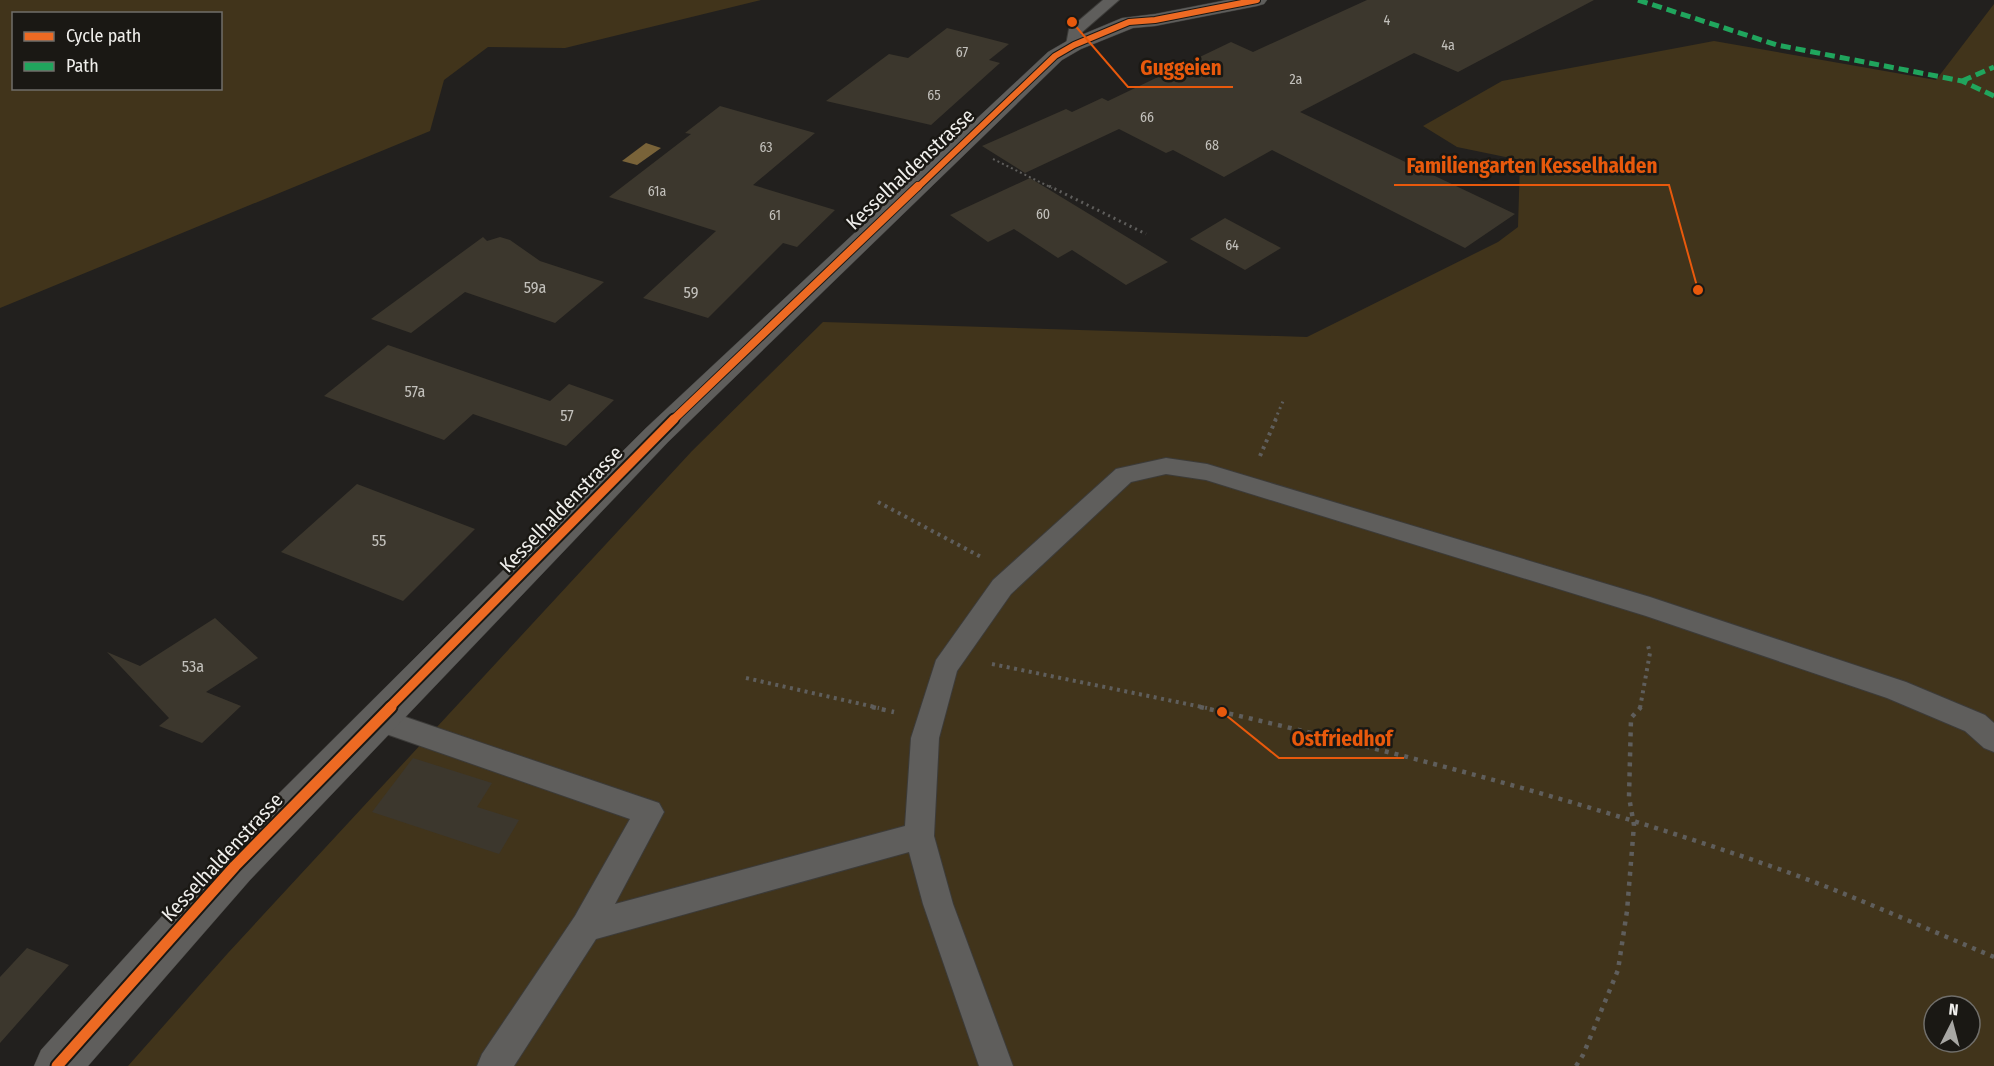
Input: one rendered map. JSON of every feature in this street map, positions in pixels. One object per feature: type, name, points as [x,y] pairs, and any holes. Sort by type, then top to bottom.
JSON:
[{"type":"street","points":[[1126,0],[1124,6],[1130,22]]},
{"type":"street","name":"Kesselhaldenstrasse","points":[[57,1066],[236,866],[657,435],[1055,56],[1074,45],[1130,22],[1155,20],[1210,5],[1257,0]]},
{"type":"lane","points":[[1074,45],[1074,32],[1112,0]]},
{"type":"lane","points":[[996,1066],[938,904],[919,836],[925,738],[945,668],[1002,587],[1124,475],[1166,466],[1207,472],[1248,484],[1650,607],[1896,690],[1975,723],[1994,740]]},
{"type":"lane","points":[[379,720],[649,812],[586,927],[494,1066]]},
{"type":"lane","points":[[586,927],[919,836]]},
{"type":"path","points":[[987,157],[1146,234]]},
{"type":"path","points":[[1248,484],[1284,399]]},
{"type":"path","points":[[878,502],[1016,575]]},
{"type":"path","points":[[1576,1066],[1583,1055],[1618,970],[1628,910],[1633,820],[1629,797],[1631,718],[1641,707],[1650,652],[1646,640],[1650,607]]},
{"type":"path","points":[[953,657],[1267,720],[1440,765],[1633,820],[1778,869],[1994,957]]},
{"type":"path","points":[[747,678],[930,720]]},
{"type":"shaded area","points":[[0,0],[761,0],[565,48],[488,47],[444,80],[430,131],[0,308]]},
{"type":"shaded area","points":[[1994,4],[1994,1066],[128,1066],[228,953],[692,451],[823,322],[1307,337],[1498,242],[1518,227],[1520,160],[1457,147],[1423,126],[1502,81],[1714,41],[1936,80]]},
{"type":"shaded area","points":[[646,143],[661,148],[637,165],[622,161]]},
{"type":"building","points":[[1367,0],[1594,0],[1458,72],[1414,53],[1300,112],[1515,214],[1465,248],[1272,150],[1224,177],[1173,150],[1166,153],[1119,129],[1025,173],[982,146],[1066,109],[1072,112],[1102,98],[1108,101],[1231,42],[1253,52]]},
{"type":"building","points":[[947,28],[1009,44],[989,60],[1000,63],[931,125],[826,101],[889,54],[908,58]]},
{"type":"building","points":[[720,106],[815,133],[753,185],[835,210],[797,247],[783,243],[708,318],[643,298],[716,231],[609,197],[691,134],[685,133]]},
{"type":"building","points":[[1030,178],[1168,262],[1126,285],[1072,250],[1058,258],[1014,229],[988,242],[950,215]]},
{"type":"building","points":[[1225,218],[1281,248],[1245,270],[1190,239]]},
{"type":"building","points":[[483,237],[487,241],[500,237],[510,240],[540,261],[604,282],[555,323],[465,292],[411,333],[371,319]]},
{"type":"building","points":[[388,345],[550,401],[569,384],[614,400],[566,446],[473,414],[444,440],[324,396]]},
{"type":"building","points":[[357,484],[475,529],[403,601],[281,552]]},
{"type":"building","points":[[215,618],[258,658],[206,692],[241,706],[202,743],[159,726],[169,718],[107,652],[140,666]]},
{"type":"building","points":[[413,758],[492,783],[477,807],[519,820],[499,854],[372,812]]},
{"type":"building","points":[[27,948],[69,965],[0,1043],[0,977]]},
{"type":"marked path","points":[[1638,0],[1777,45],[1962,81],[1994,96]]},
{"type":"marked path","points":[[1962,81],[1994,67]]},
{"type":"cycle path","points":[[57,1066],[235,866],[657,435],[1055,56],[1074,45],[1129,22],[1155,20],[1257,0]]},
{"type":"place","name":"Guggeien","points":[[1072,22]]},
{"type":"place","name":"Familiengarten Kesselhalden","points":[[1698,290]]},
{"type":"place","name":"Ostfriedhof","points":[[1222,712]]}]
